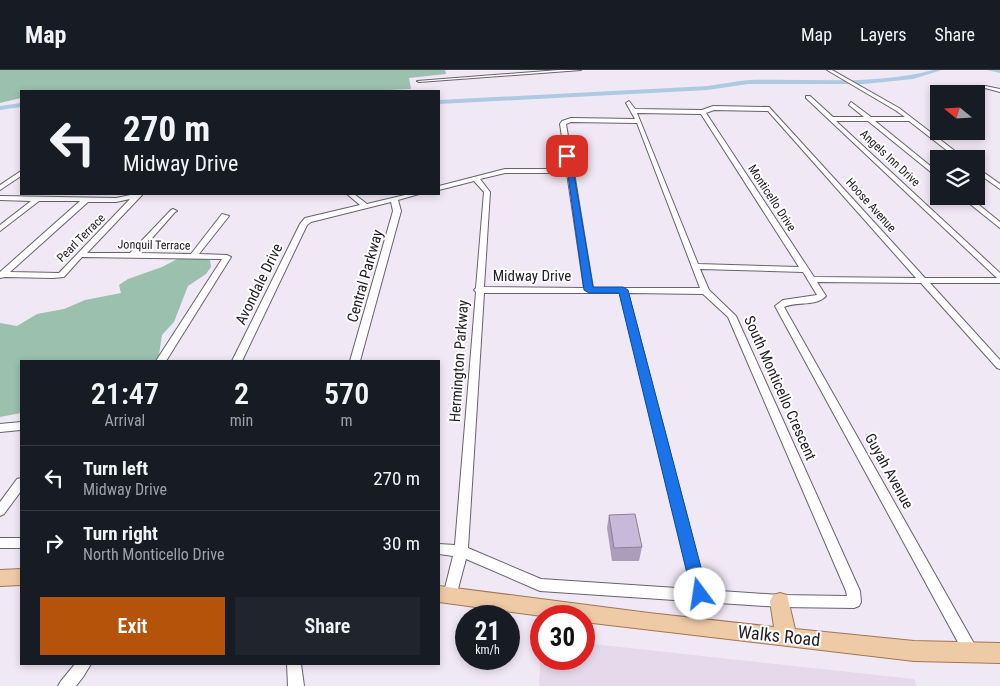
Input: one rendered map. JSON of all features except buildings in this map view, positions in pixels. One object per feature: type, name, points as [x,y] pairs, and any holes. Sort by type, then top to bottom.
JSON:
[{"type":"main road","points":[[0,578],[20,577]]},
{"type":"main road","name":"Walks Road","points":[[444,595],[649,622],[914,651],[1000,653]]},
{"type":"main road","points":[[780,601],[786,636]]},
{"type":"street","points":[[458,70],[461,77]]},
{"type":"street","points":[[500,70],[504,76]]},
{"type":"street","points":[[420,81],[579,70]]},
{"type":"street","points":[[829,70],[897,109],[950,150]]},
{"type":"street","points":[[987,87],[1000,90]]},
{"type":"street","name":"Angels Inn Drive","points":[[808,97],[1000,277]]},
{"type":"street","points":[[851,104],[930,169]]},
{"type":"street","name":"South Monticello Crescent","points":[[703,112],[631,107],[639,121],[697,266],[705,291],[732,316],[853,591],[854,602],[780,601]]},
{"type":"street","name":"Hoose Avenue","points":[[703,112],[713,108],[769,109],[1000,366]]},
{"type":"street","name":"Monticello Drive","points":[[703,112],[822,296],[818,299],[783,303],[779,306]]},
{"type":"street","points":[[832,119],[909,119]]},
{"type":"street","points":[[589,290],[564,122],[639,121]]},
{"type":"street","points":[[440,188],[506,171],[570,171]]},
{"type":"street","points":[[0,188],[20,174]]},
{"type":"street","points":[[985,176],[1000,187]]},
{"type":"street","name":"Hermington Parkway","points":[[444,595],[461,551],[478,290],[487,192],[475,178]]},
{"type":"street","points":[[0,198],[116,200],[136,195]]},
{"type":"street","name":"Pearl Terrace","points":[[1,275],[60,275],[139,195]]},
{"type":"street","points":[[351,195],[364,205],[412,195]]},
{"type":"street","points":[[0,229],[38,198]]},
{"type":"street","points":[[1,275],[86,200]]},
{"type":"street","name":"Central Parkway","points":[[355,360],[398,211],[394,200]]},
{"type":"street","name":"Avondale Drive","points":[[237,360],[304,224],[308,220],[364,205]]},
{"type":"street","points":[[974,205],[1000,226]]},
{"type":"street","points":[[132,256],[173,211]]},
{"type":"street","points":[[193,257],[225,216]]},
{"type":"street","name":"Jonquil Terrace","points":[[81,254],[227,257],[162,360]]},
{"type":"street","points":[[697,266],[805,270]]},
{"type":"street","points":[[811,279],[1000,281]]},
{"type":"street","name":"Midway Drive","points":[[478,290],[705,291]]},
{"type":"street","points":[[623,290],[700,594]]},
{"type":"street","name":"Guyah Avenue","points":[[779,306],[971,652]]},
{"type":"street","points":[[0,428],[20,426]]},
{"type":"street","points":[[0,511],[20,483]]},
{"type":"street","points":[[0,543],[20,544]]},
{"type":"street","points":[[440,549],[461,551],[540,584],[780,601]]},
{"type":"street","points":[[66,686],[82,665]]},
{"type":"street","points":[[294,665],[296,686]]},
{"type":"shaded area","points":[[595,644],[914,679],[917,686],[539,686],[540,670],[595,670]]},
{"type":"green space","points":[[0,70],[445,70],[446,74],[409,78],[411,89],[20,90],[20,98],[0,103]]},
{"type":"green space","points":[[185,255],[210,260],[211,267],[206,274],[188,286],[174,322],[162,335],[158,360],[20,360],[20,413],[0,417],[0,323],[17,326],[37,314],[64,309],[85,300],[121,293],[119,285],[128,279],[162,267]]},
{"type":"waterway","points":[[440,102],[708,88],[748,82],[864,82],[913,77],[939,70]]},
{"type":"waterway","points":[[990,70],[1000,71]]},
{"type":"waterway","points":[[0,108],[20,105]]},
{"type":"route","points":[[567,156],[589,290],[623,290],[700,594]]}]
